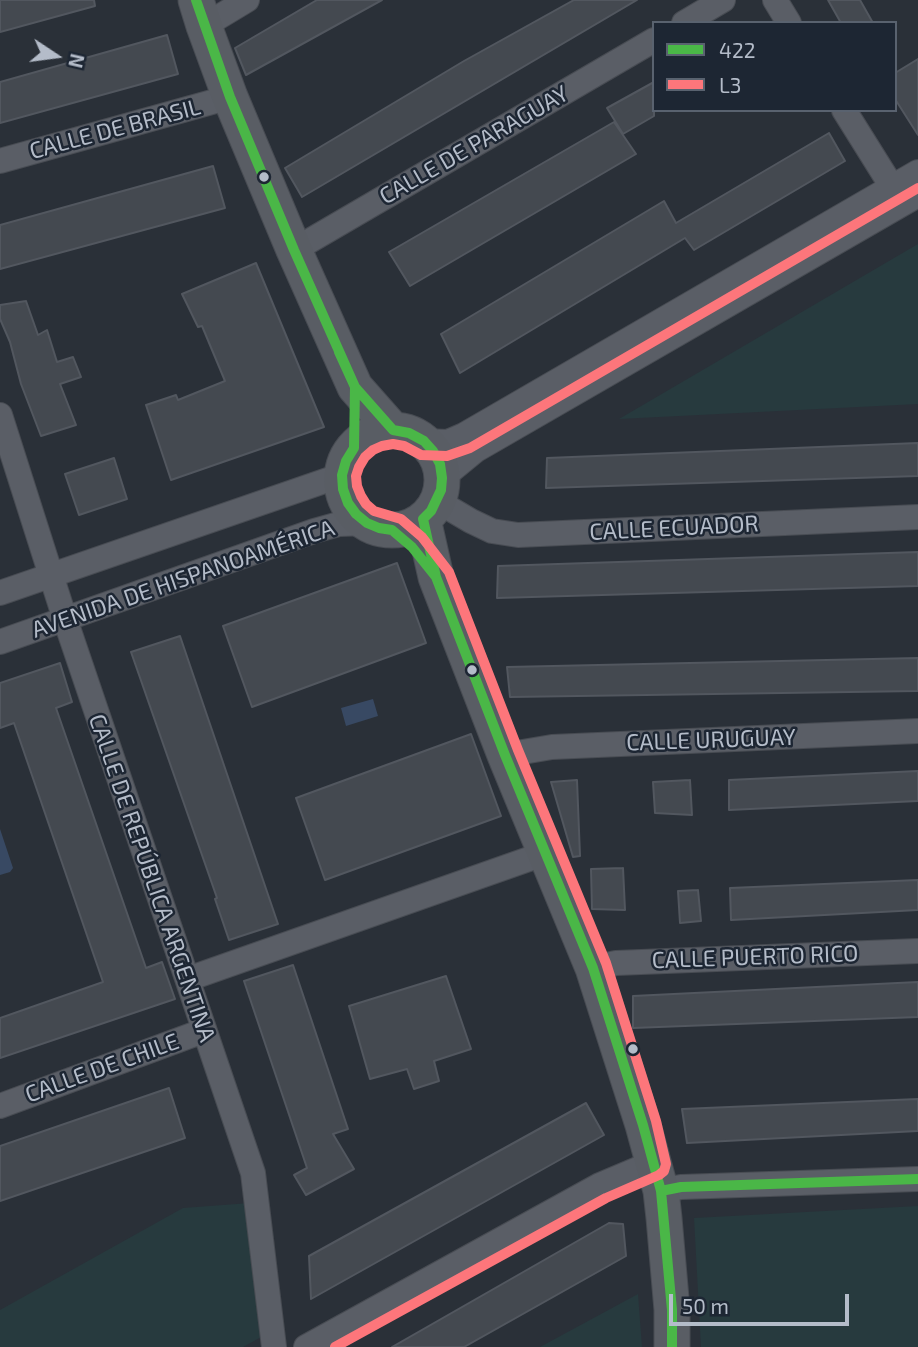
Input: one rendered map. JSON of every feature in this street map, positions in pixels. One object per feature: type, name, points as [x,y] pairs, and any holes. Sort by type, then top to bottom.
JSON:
[{"type":"street","points":[[247,0],[200,13],[230,97],[355,387],[408,435],[433,452],[440,464],[412,510],[412,547],[436,578],[593,968],[657,1177],[671,1297],[672,1347]]},
{"type":"street","points":[[687,21],[723,0]]},
{"type":"street","points":[[775,0],[788,21]]},
{"type":"street","name":"CALLE DE PARAGUAY","points":[[294,250],[652,41]]},
{"type":"street","name":"CALLE DE BRASIL","points":[[0,160],[230,97]]},
{"type":"street","points":[[845,112],[904,196]]},
{"type":"street","points":[[355,387],[343,489],[348,503],[356,514],[412,510],[476,450],[904,196],[918,172]]},
{"type":"street","points":[[348,462],[365,438],[378,432],[448,442],[464,435],[904,196]]},
{"type":"street","name":"CALLE DE REPÚBLICA ARGENTINA","points":[[0,415],[65,618],[253,1173],[274,1347]]},
{"type":"street","name":"AVENIDA DE HISPANOAMÉRICA","points":[[0,593],[348,462]]},
{"type":"street","name":"CALLE ECUADOR","points":[[412,510],[471,521],[492,531],[518,535],[918,517]]},
{"type":"street","name":"AVENIDA DE HISPANOAMÉRICA","points":[[0,642],[314,531],[412,510]]},
{"type":"street","name":"CALLE URUGUAY","points":[[505,755],[552,747],[918,731]]},
{"type":"street","points":[[188,979],[546,853]]},
{"type":"street","name":"CALLE PUERTO RICO","points":[[593,968],[615,963],[918,950]]},
{"type":"street","name":"CALLE DE CHILE","points":[[0,1105],[204,1031]]},
{"type":"street","points":[[306,1347],[600,1185],[657,1177],[681,1187],[918,1179]]},
{"type":"green space","points":[[918,244],[918,404],[619,419]]},
{"type":"green space","points":[[250,1203],[265,1335],[243,1347],[0,1347],[0,1310],[183,1208]]},
{"type":"green space","points":[[918,1206],[918,1347],[701,1347],[694,1218]]},
{"type":"green space","points":[[638,1294],[642,1347],[540,1347]]},
{"type":"water","points":[[373,699],[378,716],[346,726],[341,708]]},
{"type":"water","points":[[0,829],[13,868],[0,875]]},
{"type":"building","points":[[0,0],[94,0],[95,6],[0,32]]},
{"type":"building","points":[[317,0],[382,0],[246,75],[235,48]]},
{"type":"building","points":[[574,0],[637,0],[302,197],[285,168],[464,61]]},
{"type":"building","points":[[828,0],[860,0],[872,21],[840,21]]},
{"type":"building","points":[[167,35],[178,74],[0,123],[0,82]]},
{"type":"building","points":[[918,59],[918,135],[897,102],[897,72]]},
{"type":"building","points":[[652,83],[654,116],[623,134],[607,108]]},
{"type":"building","points":[[614,122],[636,154],[410,286],[389,252]]},
{"type":"building","points":[[829,133],[845,161],[694,250],[685,238],[460,373],[441,334],[664,201],[676,223]]},
{"type":"building","points":[[213,166],[225,208],[0,269],[0,225]]},
{"type":"building","points":[[256,263],[324,427],[171,480],[146,405],[176,395],[178,400],[225,381],[202,326],[198,327],[182,294]]},
{"type":"building","points":[[26,301],[38,335],[47,330],[57,362],[73,357],[81,377],[60,384],[76,425],[41,436],[0,319],[0,305]]},
{"type":"building","points":[[918,443],[918,476],[546,488],[547,458]]},
{"type":"building","points":[[114,458],[127,499],[79,515],[65,474]]},
{"type":"building","points":[[918,552],[918,586],[497,598],[498,566]]},
{"type":"building","points":[[397,563],[426,643],[252,707],[223,626]]},
{"type":"building","points":[[180,636],[278,924],[229,940],[215,899],[217,898],[131,652]]},
{"type":"building","points":[[918,658],[918,691],[510,697],[507,667]]},
{"type":"building","points":[[60,663],[72,702],[56,708],[146,968],[162,962],[175,999],[0,1058],[0,1018],[103,982],[14,723],[0,728],[0,683]]},
{"type":"building","points":[[471,734],[501,816],[325,880],[296,798]]},
{"type":"building","points":[[918,771],[918,801],[729,810],[729,780]]},
{"type":"building","points":[[577,780],[580,856],[573,857],[551,782]]},
{"type":"building","points":[[690,780],[692,815],[655,813],[653,782]]},
{"type":"building","points":[[623,868],[625,910],[592,909],[591,869]]},
{"type":"building","points":[[918,880],[918,910],[731,920],[730,888]]},
{"type":"building","points":[[698,890],[701,921],[680,923],[678,891]]},
{"type":"building","points":[[293,965],[348,1129],[333,1134],[354,1169],[306,1195],[294,1175],[307,1168],[244,981]]},
{"type":"building","points":[[446,976],[471,1049],[434,1061],[439,1081],[414,1089],[407,1069],[370,1079],[349,1006]]},
{"type":"building","points":[[918,982],[918,1017],[633,1028],[633,996]]},
{"type":"building","points":[[169,1088],[185,1138],[0,1201],[0,1146]]},
{"type":"building","points":[[918,1099],[918,1131],[687,1143],[682,1109]]},
{"type":"building","points":[[586,1103],[604,1135],[311,1299],[309,1256]]},
{"type":"building","points":[[609,1223],[623,1224],[626,1256],[464,1347],[392,1347]]},
{"type":"transit line","name":"422","points":[[196,0],[230,97],[355,387],[393,430],[409,433],[424,441],[440,464],[441,490],[431,511],[423,519],[436,577],[505,755],[593,968],[643,1125],[661,1191],[672,1310],[672,1347]]},
{"type":"transit line","name":"L3","points":[[335,1347],[606,1198],[659,1175],[666,1164],[656,1121],[606,963],[518,750],[449,572],[422,537],[401,519],[374,511],[366,504],[357,486],[359,467],[373,450],[393,444],[404,446],[421,455],[447,456],[470,448],[918,188]]},
{"type":"transit line","name":"422","points":[[339,352],[355,387],[354,448],[342,475],[348,503],[367,523],[392,530],[412,547],[436,577],[445,600]]},
{"type":"transit line","name":"422","points":[[661,1191],[681,1187],[918,1179]]}]
